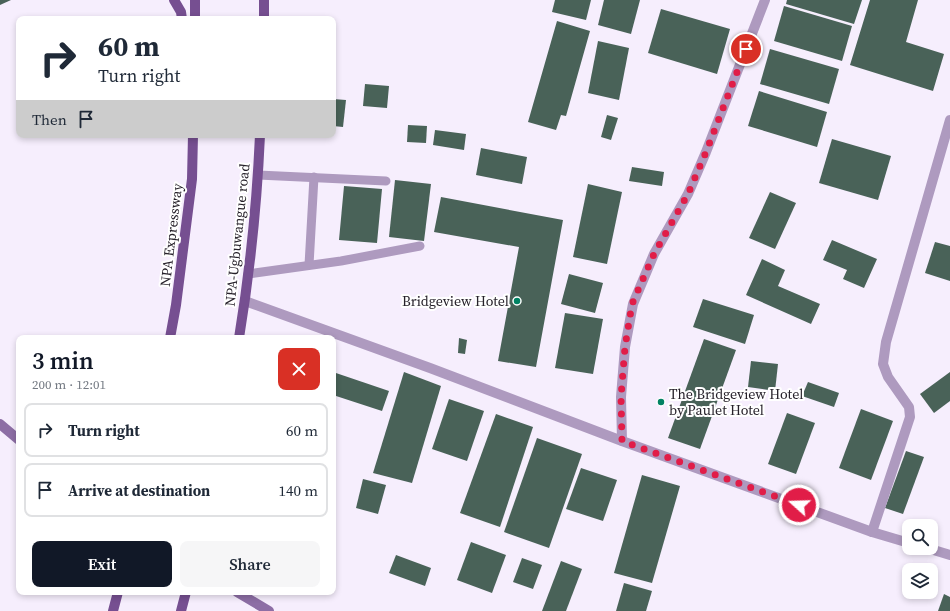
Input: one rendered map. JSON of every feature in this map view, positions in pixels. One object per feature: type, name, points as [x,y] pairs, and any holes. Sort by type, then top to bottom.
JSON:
[{"type":"main road","points":[[174,0],[182,16]]},
{"type":"main road","points":[[195,0],[195,16]]},
{"type":"main road","points":[[264,0],[264,16]]},
{"type":"main road","name":"NPA Expressway","points":[[171,335],[176,305],[192,179],[193,138]]},
{"type":"main road","name":"NPA-Ugbuwangue road","points":[[239,335],[248,274],[258,175],[260,138]]},
{"type":"main road","points":[[0,424],[16,437]]},
{"type":"main road","points":[[113,611],[117,595]]},
{"type":"main road","points":[[181,611],[185,595]]},
{"type":"main road","points":[[243,595],[269,611]]},
{"type":"street","points":[[622,441],[621,397],[625,347],[632,304],[654,254],[688,194],[765,0]]},
{"type":"street","points":[[872,532],[910,417],[909,407],[888,377],[883,364],[885,349],[950,120]]},
{"type":"street","points":[[245,301],[430,368],[622,441],[872,532],[902,541]]},
{"type":"street","points":[[938,551],[950,555]]},
{"type":"lane","points":[[258,175],[386,181]]},
{"type":"lane","points":[[309,265],[314,177]]},
{"type":"lane","points":[[248,274],[340,261],[420,246]]},
{"type":"building","points":[[0,0],[11,0],[0,5]]},
{"type":"building","points":[[555,0],[591,0],[586,20],[552,12]]},
{"type":"building","points":[[604,0],[640,0],[631,34],[598,25]]},
{"type":"building","points":[[787,0],[862,0],[854,24],[786,4]]},
{"type":"building","points":[[870,0],[918,0],[906,42],[944,54],[933,91],[850,65]]},
{"type":"building","points":[[784,6],[852,26],[842,61],[774,41]]},
{"type":"building","points":[[661,9],[730,29],[717,74],[648,53]]},
{"type":"building","points":[[557,21],[590,31],[566,116],[561,115],[556,130],[528,122]]},
{"type":"building","points":[[598,41],[629,48],[619,100],[588,93]]},
{"type":"building","points":[[770,49],[839,69],[829,104],[760,84]]},
{"type":"building","points":[[365,84],[389,86],[387,108],[363,106]]},
{"type":"building","points":[[759,91],[827,112],[817,147],[748,126]]},
{"type":"building","points":[[336,99],[346,100],[343,127],[336,126]]},
{"type":"building","points":[[607,115],[618,118],[611,140],[601,137]]},
{"type":"building","points":[[408,125],[427,126],[426,143],[407,142]]},
{"type":"building","points":[[435,130],[466,134],[464,150],[433,145]]},
{"type":"building","points":[[832,139],[891,156],[878,200],[819,183]]},
{"type":"building","points":[[481,148],[527,157],[522,184],[476,175]]},
{"type":"building","points":[[632,167],[664,172],[662,186],[629,181]]},
{"type":"building","points":[[395,180],[431,184],[424,241],[389,237]]},
{"type":"building","points":[[588,184],[622,192],[607,264],[573,257]]},
{"type":"building","points":[[344,186],[382,189],[377,243],[339,240]]},
{"type":"building","points":[[770,192],[796,203],[775,249],[749,238]]},
{"type":"building","points":[[441,197],[563,220],[536,367],[498,361],[519,247],[434,232]]},
{"type":"building","points":[[832,240],[877,259],[864,288],[843,279],[847,270],[823,260]]},
{"type":"building","points":[[935,242],[950,246],[950,281],[925,273]]},
{"type":"building","points":[[762,259],[785,270],[778,286],[820,304],[811,324],[746,295]]},
{"type":"building","points":[[569,274],[603,283],[595,313],[561,304]]},
{"type":"building","points":[[703,299],[754,315],[745,344],[693,327]]},
{"type":"building","points":[[565,313],[603,319],[593,374],[555,368]]},
{"type":"building","points":[[459,338],[467,340],[465,354],[458,353]]},
{"type":"building","points":[[704,339],[736,350],[700,449],[668,438]]},
{"type":"building","points":[[751,361],[778,364],[775,391],[748,387]]},
{"type":"building","points":[[404,372],[441,386],[412,483],[373,473]]},
{"type":"building","points":[[950,372],[950,401],[934,413],[920,394]]},
{"type":"building","points":[[336,373],[389,391],[382,411],[336,396]]},
{"type":"building","points":[[808,382],[839,393],[834,407],[802,396]]},
{"type":"building","points":[[449,399],[484,411],[467,461],[432,449]]},
{"type":"building","points":[[861,409],[893,421],[871,480],[839,468]]},
{"type":"building","points":[[787,413],[815,423],[796,474],[768,464]]},
{"type":"building","points":[[496,414],[533,427],[500,527],[460,513]]},
{"type":"building","points":[[537,438],[582,454],[549,548],[504,532]]},
{"type":"building","points":[[906,451],[924,457],[903,514],[885,508]]},
{"type":"building","points":[[581,468],[617,480],[603,521],[566,509]]},
{"type":"building","points":[[642,475],[680,486],[652,583],[614,573]]},
{"type":"building","points":[[363,479],[386,485],[378,514],[356,508]]},
{"type":"building","points":[[471,542],[506,555],[492,593],[457,580]]},
{"type":"building","points":[[396,555],[431,568],[425,586],[389,573]]},
{"type":"building","points":[[522,558],[542,565],[533,589],[513,582]]},
{"type":"building","points":[[561,561],[582,569],[566,611],[542,611]]},
{"type":"building","points":[[624,583],[652,591],[646,611],[616,611]]},
{"type":"building","points":[[944,594],[950,597],[950,611],[938,611]]},
{"type":"place","name":"Bridgeview Hotel","points":[[517,301]]},
{"type":"place","name":"The Bridgeview Hotel by Paulet Hotel","points":[[661,402]]},
{"type":"route","points":[[746,49],[688,194],[654,254],[632,304],[625,347],[621,397],[622,441],[799,505]]}]
